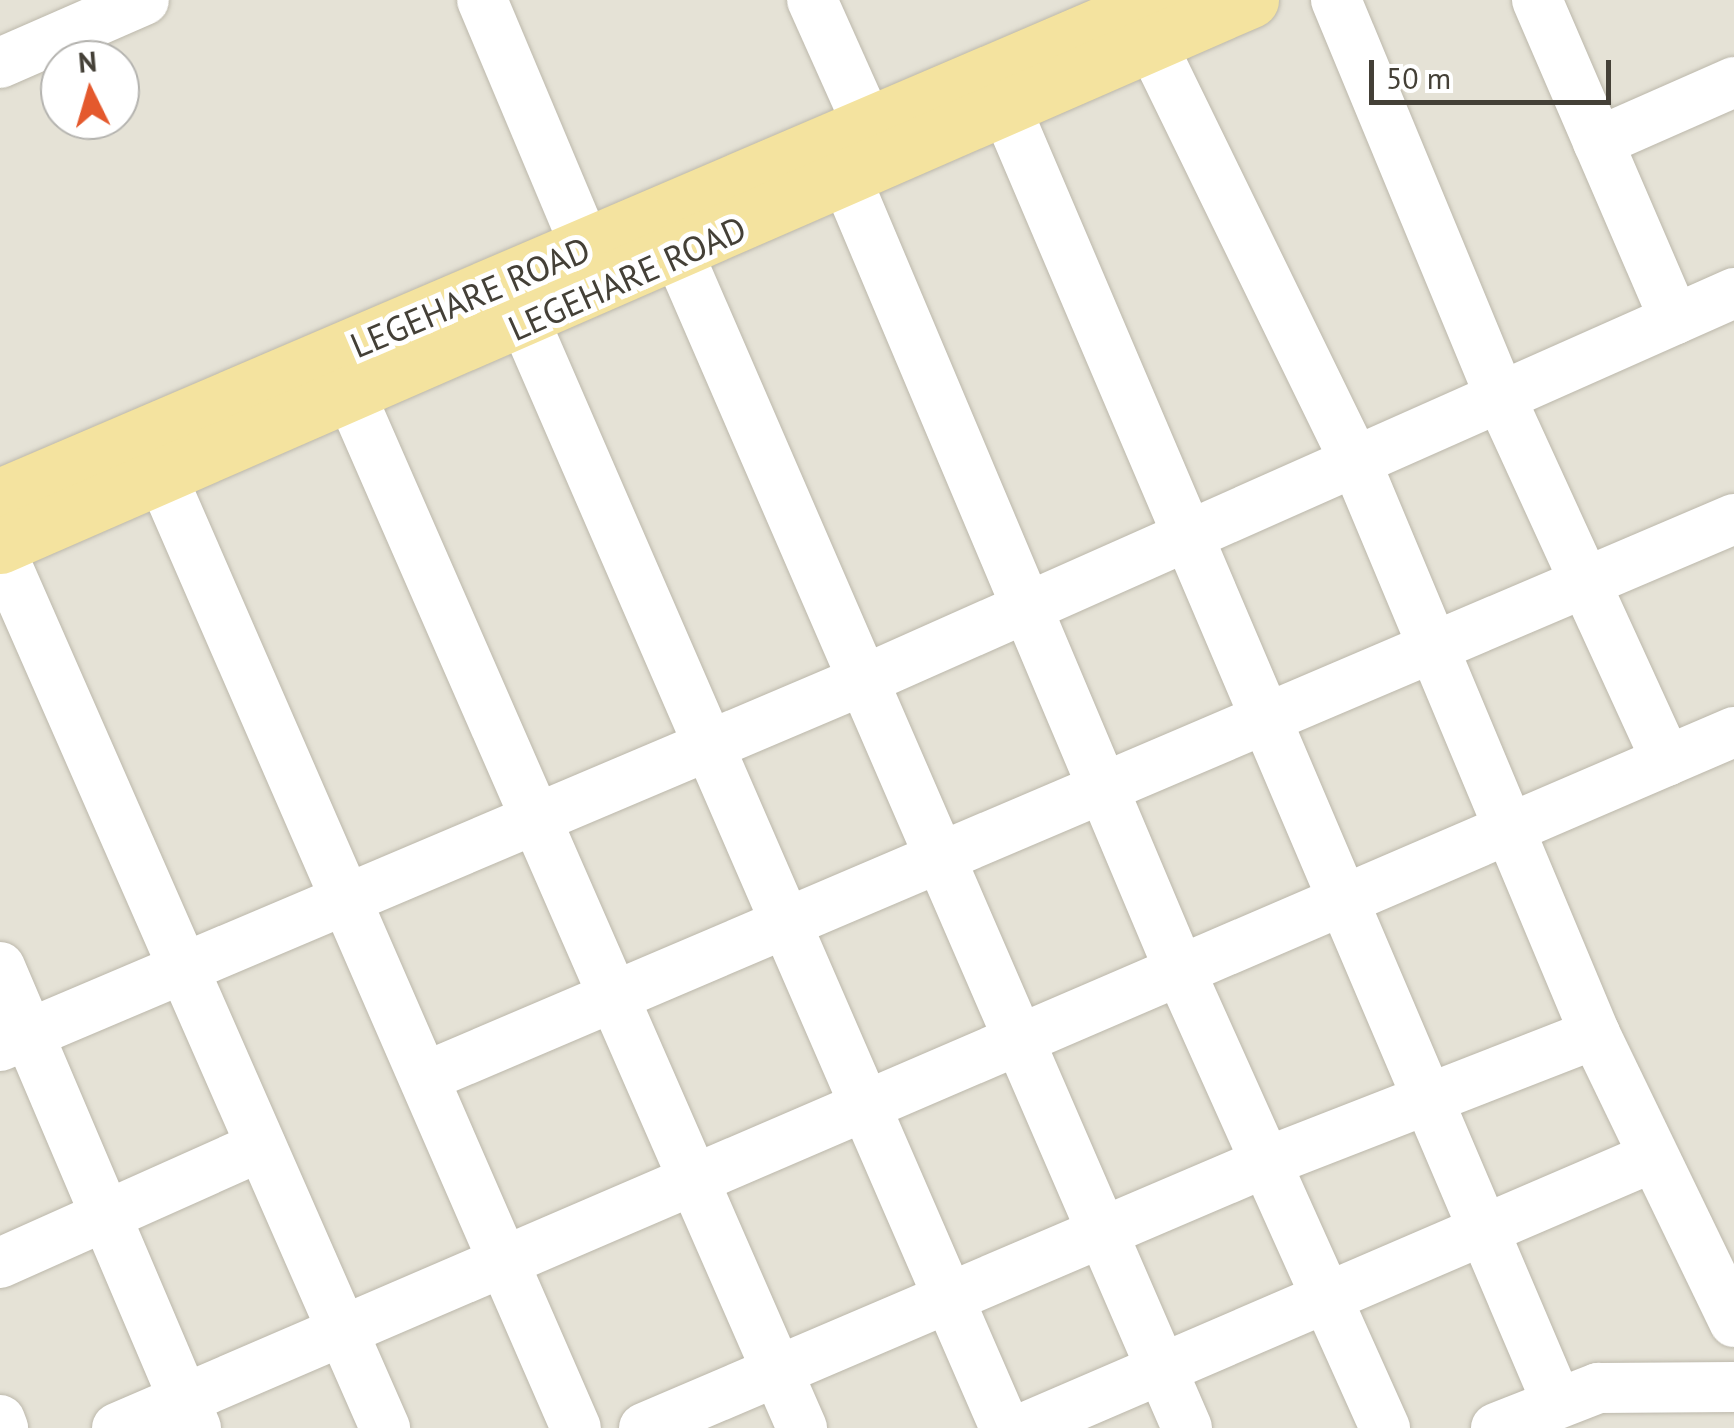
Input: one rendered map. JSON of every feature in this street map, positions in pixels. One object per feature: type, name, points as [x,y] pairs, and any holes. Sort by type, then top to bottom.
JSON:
[{"type":"main road","name":"LEGEHARE ROAD","points":[[0,496],[586,248],[905,124],[1145,13],[1250,0]]},
{"type":"main road","name":"LEGEHARE ROAD","points":[[0,548],[846,181],[905,124],[1007,111],[1145,13]]},
{"type":"street","points":[[0,63],[144,0]]},
{"type":"street","points":[[482,0],[586,248]]},
{"type":"street","points":[[812,0],[905,124]]},
{"type":"street","points":[[1336,0],[1502,401],[1588,581],[1667,761]]},
{"type":"street","points":[[1537,0],[1675,320]]},
{"type":"street","points":[[1145,13],[1357,465],[1596,1034],[1732,1314]]},
{"type":"street","points":[[1598,142],[1734,82]]},
{"type":"street","points":[[1007,111],[1183,540],[1346,902],[1556,1400]]},
{"type":"street","points":[[846,181],[1026,604],[1107,783],[1180,972],[1269,1161],[1384,1428]]},
{"type":"street","points":[[679,255],[944,852],[1020,1041],[1108,1230],[1187,1428]]},
{"type":"street","points":[[15,1039],[186,970],[866,679],[1026,604],[1502,401],[1734,293]]},
{"type":"street","points":[[525,322],[862,1109],[950,1294],[1005,1428]]},
{"type":"street","points":[[352,398],[692,1184],[802,1428]]},
{"type":"street","points":[[162,477],[576,1428]]},
{"type":"street","points":[[426,1077],[613,995],[786,926],[944,852],[1431,642],[1734,519]]},
{"type":"street","points":[[0,548],[385,1428]]},
{"type":"street","points":[[117,1428],[190,1413],[344,1331],[1734,732]]},
{"type":"street","points":[[0,967],[15,1039],[106,1214],[190,1413]]},
{"type":"street","points":[[644,1428],[950,1294],[1269,1161],[1596,1034]]},
{"type":"street","points":[[0,1262],[261,1146]]},
{"type":"street","points":[[1024,1428],[1327,1294],[1483,1232],[1653,1157]]},
{"type":"street","points":[[1496,1428],[1556,1400],[1628,1384],[1734,1387]]},
{"type":"street","points":[[0,1420],[3,1428]]},
{"type":"shaded area","points":[[0,0],[1734,0],[1734,1428],[0,1428]]}]
